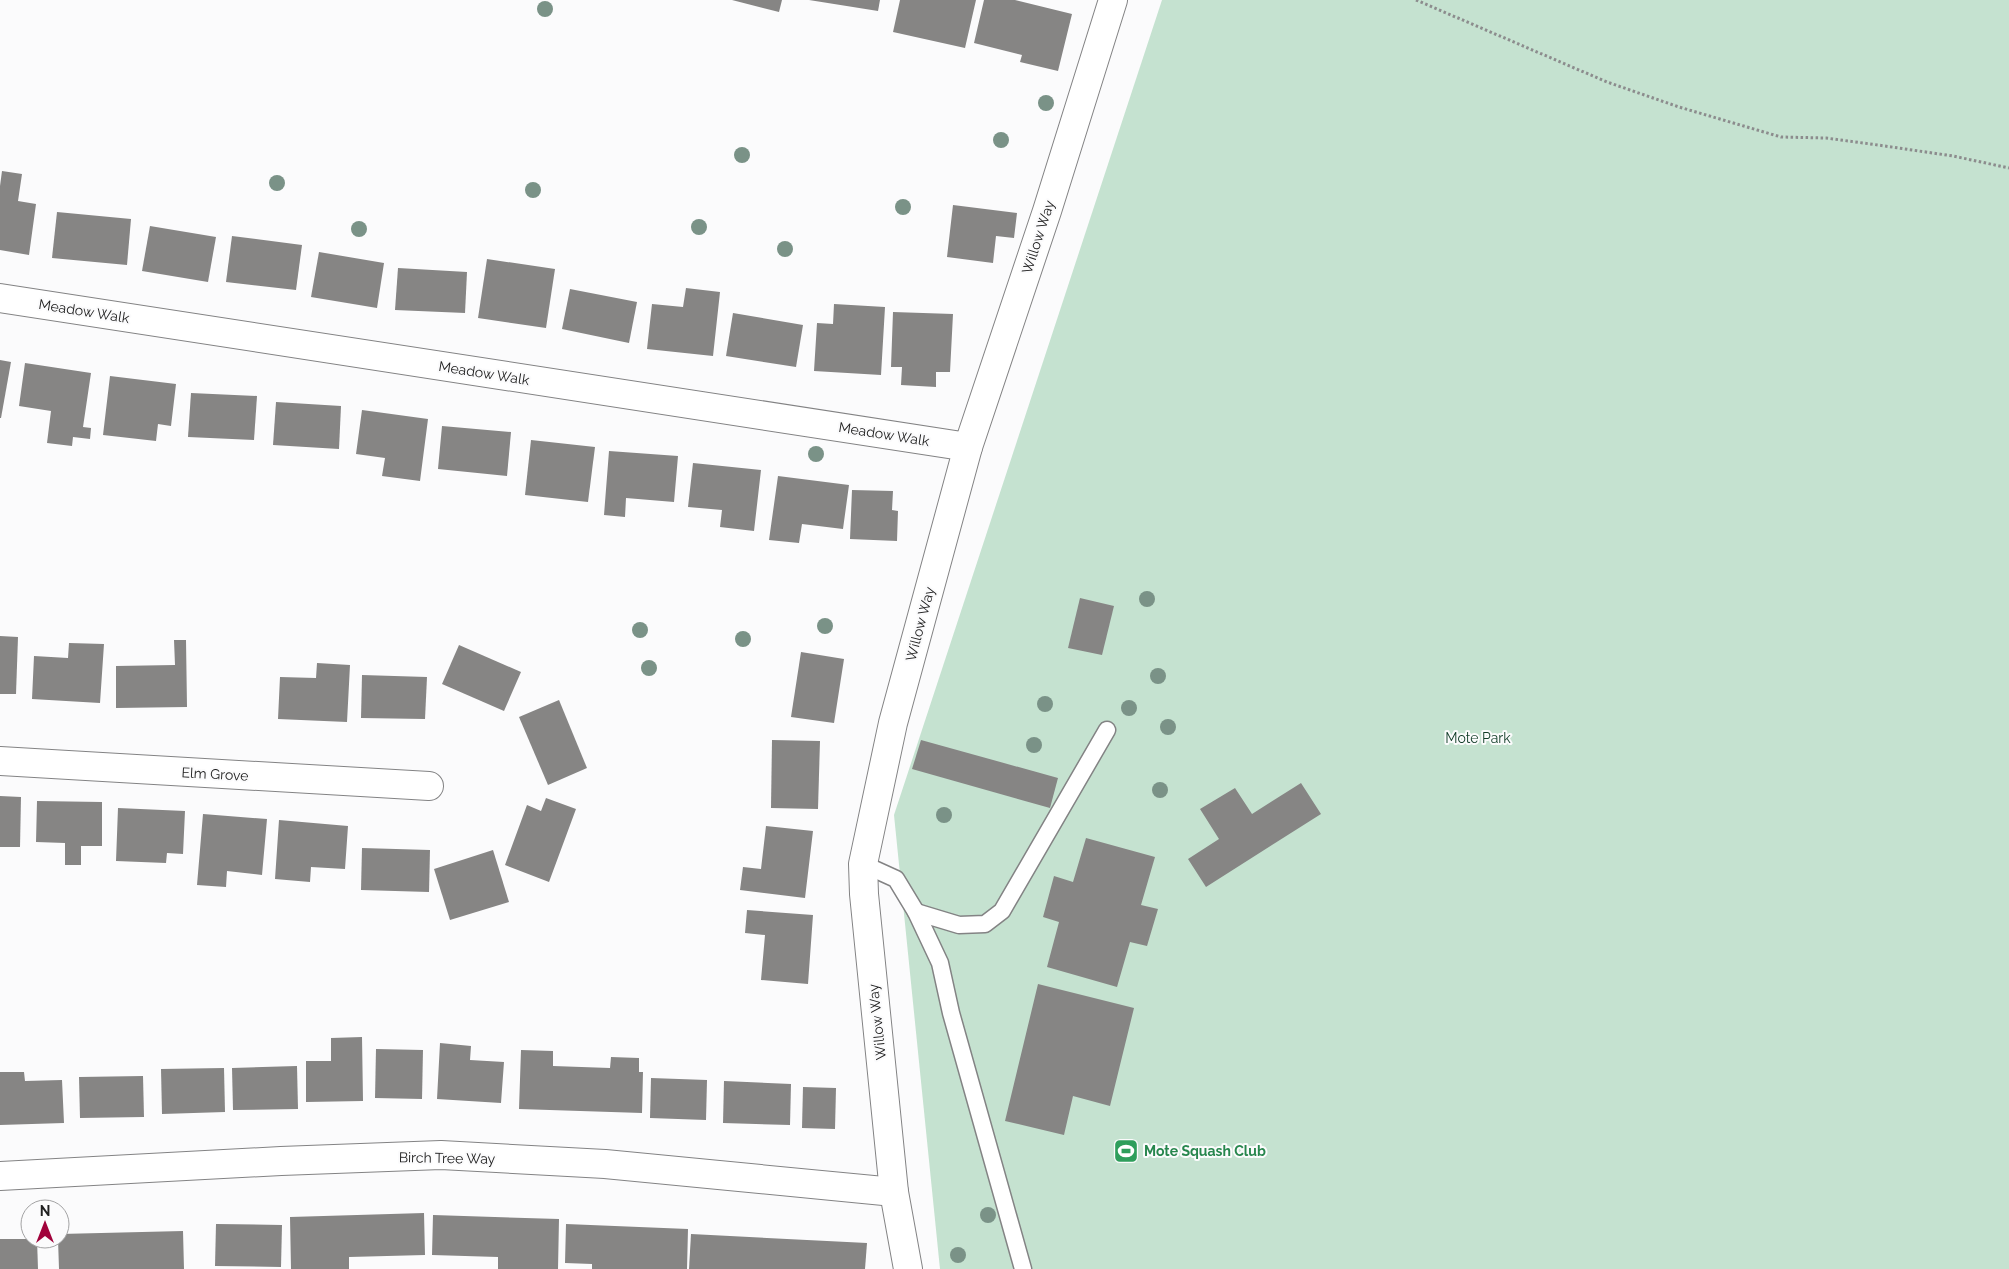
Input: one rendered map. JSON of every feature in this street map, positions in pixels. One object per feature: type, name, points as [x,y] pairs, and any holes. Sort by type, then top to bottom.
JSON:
[{"type":"street","name":"Willow Way","points":[[908,1269],[894,1192],[864,894],[863,864],[893,723],[968,447],[1050,201],[1113,0]]},
{"type":"street","name":"Meadow Walk","points":[[0,298],[968,447]]},
{"type":"street","name":"Elm Grove","points":[[0,761],[429,786]]},
{"type":"street","name":"Birch Tree Way","points":[[0,1176],[281,1161],[441,1155],[606,1164],[894,1192]]},
{"type":"lane","points":[[916,912],[959,925],[985,924],[1002,910],[1107,730]]},
{"type":"lane","points":[[863,864],[896,879],[916,912],[940,963],[962,1051],[1023,1269]]},
{"type":"path","points":[[1416,0],[1607,82],[1679,107],[1781,137],[1826,138],[1953,156],[2009,168]]},
{"type":"green space","name":"Mote Park","points":[[1162,0],[2009,0],[2009,1269],[940,1269],[894,815]]},
{"type":"building","points":[[732,0],[782,0],[779,12]]},
{"type":"building","points":[[809,0],[880,0],[878,11]]},
{"type":"building","points":[[900,0],[976,0],[965,48],[893,32]]},
{"type":"building","points":[[984,0],[1015,0],[1072,14],[1058,71],[1020,62],[1022,55],[974,43]]},
{"type":"building","points":[[2,171],[22,174],[18,201],[36,204],[29,255],[0,250],[0,186]]},
{"type":"building","points":[[953,205],[1017,213],[1014,238],[996,236],[993,263],[947,257]]},
{"type":"building","points":[[57,212],[131,219],[127,265],[52,258]]},
{"type":"building","points":[[150,226],[216,237],[208,282],[142,271]]},
{"type":"building","points":[[232,236],[302,245],[296,290],[226,282]]},
{"type":"building","points":[[319,252],[384,263],[377,308],[311,297]]},
{"type":"building","points":[[487,259],[555,269],[546,328],[478,318]]},
{"type":"building","points":[[398,268],[467,272],[465,313],[395,310]]},
{"type":"building","points":[[686,288],[720,292],[713,356],[647,349],[652,304],[683,307]]},
{"type":"building","points":[[570,289],[637,302],[629,343],[562,329]]},
{"type":"building","points":[[834,304],[885,307],[881,375],[814,371],[817,323],[833,324]]},
{"type":"building","points":[[893,312],[953,314],[950,372],[936,372],[936,387],[901,385],[902,367],[891,367]]},
{"type":"building","points":[[733,313],[803,325],[796,367],[726,356]]},
{"type":"building","points":[[0,360],[11,362],[1,418],[0,418]]},
{"type":"building","points":[[25,363],[91,373],[83,427],[91,428],[90,439],[73,437],[72,446],[47,443],[51,411],[19,406]]},
{"type":"building","points":[[110,376],[176,384],[171,426],[158,424],[156,441],[103,435]]},
{"type":"building","points":[[191,393],[257,396],[254,440],[188,437]]},
{"type":"building","points":[[276,402],[341,406],[339,449],[273,445]]},
{"type":"building","points":[[362,410],[428,419],[420,481],[382,476],[385,458],[356,454]]},
{"type":"building","points":[[442,426],[511,432],[507,476],[438,469]]},
{"type":"building","points":[[531,440],[595,447],[588,502],[525,495]]},
{"type":"building","points":[[609,451],[678,456],[674,502],[626,498],[625,517],[604,515]]},
{"type":"building","points":[[693,463],[761,470],[754,531],[720,527],[722,510],[688,507]]},
{"type":"building","points":[[778,476],[849,485],[843,529],[802,524],[799,543],[769,540]]},
{"type":"building","points":[[852,490],[893,491],[892,510],[898,511],[897,541],[850,539]]},
{"type":"building","points":[[1080,598],[1114,606],[1102,655],[1068,648]]},
{"type":"building","points":[[0,636],[18,637],[16,694],[0,694]]},
{"type":"building","points":[[174,640],[186,640],[187,707],[116,708],[116,666],[175,665]]},
{"type":"building","points":[[69,643],[104,644],[100,703],[32,699],[34,656],[68,658]]},
{"type":"building","points":[[459,645],[521,672],[504,711],[442,684]]},
{"type":"building","points":[[801,652],[844,659],[834,723],[791,717]]},
{"type":"building","points":[[317,663],[350,665],[347,722],[278,719],[280,677],[316,678]]},
{"type":"building","points":[[362,675],[427,677],[425,719],[361,718]]},
{"type":"building","points":[[559,700],[587,768],[548,785],[519,717]]},
{"type":"building","points":[[772,740],[820,741],[818,809],[771,808]]},
{"type":"building","points":[[921,740],[1058,778],[1050,808],[912,769]]},
{"type":"building","points":[[1301,783],[1321,814],[1206,887],[1188,859],[1219,839],[1200,809],[1235,788],[1252,814]]},
{"type":"building","points":[[0,796],[21,797],[20,847],[0,847]]},
{"type":"building","points":[[546,798],[576,809],[549,882],[505,865],[527,805],[541,811]]},
{"type":"building","points":[[37,801],[102,802],[102,846],[81,846],[81,865],[65,865],[65,843],[36,842]]},
{"type":"building","points":[[118,808],[185,811],[183,854],[167,853],[166,863],[116,861]]},
{"type":"building","points":[[203,814],[267,819],[262,875],[227,871],[226,887],[197,885]]},
{"type":"building","points":[[279,820],[348,826],[345,869],[311,867],[310,882],[275,879]]},
{"type":"building","points":[[766,826],[813,831],[805,898],[740,890],[743,867],[761,869]]},
{"type":"building","points":[[1086,838],[1155,857],[1141,905],[1158,909],[1147,946],[1130,942],[1117,987],[1047,967],[1059,922],[1043,917],[1054,876],[1073,882]]},
{"type":"building","points":[[362,848],[430,850],[429,892],[361,890]]},
{"type":"building","points":[[493,850],[509,902],[450,920],[434,869]]},
{"type":"building","points":[[747,910],[813,915],[808,984],[761,980],[765,935],[745,933]]},
{"type":"building","points":[[1038,984],[1134,1008],[1110,1106],[1073,1096],[1064,1135],[1005,1121]]},
{"type":"building","points":[[362,1037],[363,1101],[306,1102],[306,1061],[331,1061],[331,1038]]},
{"type":"building","points":[[440,1043],[471,1046],[470,1060],[504,1062],[501,1103],[437,1099]]},
{"type":"building","points":[[376,1049],[423,1050],[422,1099],[375,1098]]},
{"type":"building","points":[[521,1050],[553,1051],[553,1066],[610,1068],[611,1057],[639,1058],[639,1072],[643,1072],[642,1113],[519,1109]]},
{"type":"building","points":[[297,1066],[298,1109],[233,1110],[232,1068]]},
{"type":"building","points":[[224,1068],[225,1112],[162,1114],[161,1069]]},
{"type":"building","points":[[0,1072],[24,1072],[25,1081],[62,1080],[64,1123],[0,1125]]},
{"type":"building","points":[[143,1076],[144,1117],[80,1118],[79,1077]]},
{"type":"building","points":[[651,1078],[707,1080],[706,1120],[650,1118]]},
{"type":"building","points":[[724,1081],[791,1084],[790,1125],[723,1123]]},
{"type":"building","points":[[803,1087],[836,1088],[835,1129],[802,1128]]},
{"type":"building","points":[[424,1213],[425,1255],[349,1257],[349,1269],[291,1269],[290,1217]]},
{"type":"building","points":[[433,1215],[559,1219],[558,1269],[498,1269],[498,1257],[432,1255]]},
{"type":"building","points":[[216,1224],[282,1225],[281,1267],[215,1266]]},
{"type":"building","points":[[566,1224],[688,1229],[687,1269],[592,1269],[592,1264],[565,1263]]},
{"type":"building","points":[[183,1231],[184,1269],[59,1269],[58,1249],[70,1249],[70,1234]]},
{"type":"building","points":[[691,1234],[867,1243],[865,1269],[689,1269]]},
{"type":"building","points":[[0,1239],[20,1239],[20,1249],[37,1249],[38,1269],[0,1269]]},
{"type":"place","name":"Mote Squash Club","points":[[1126,1151]]}]
